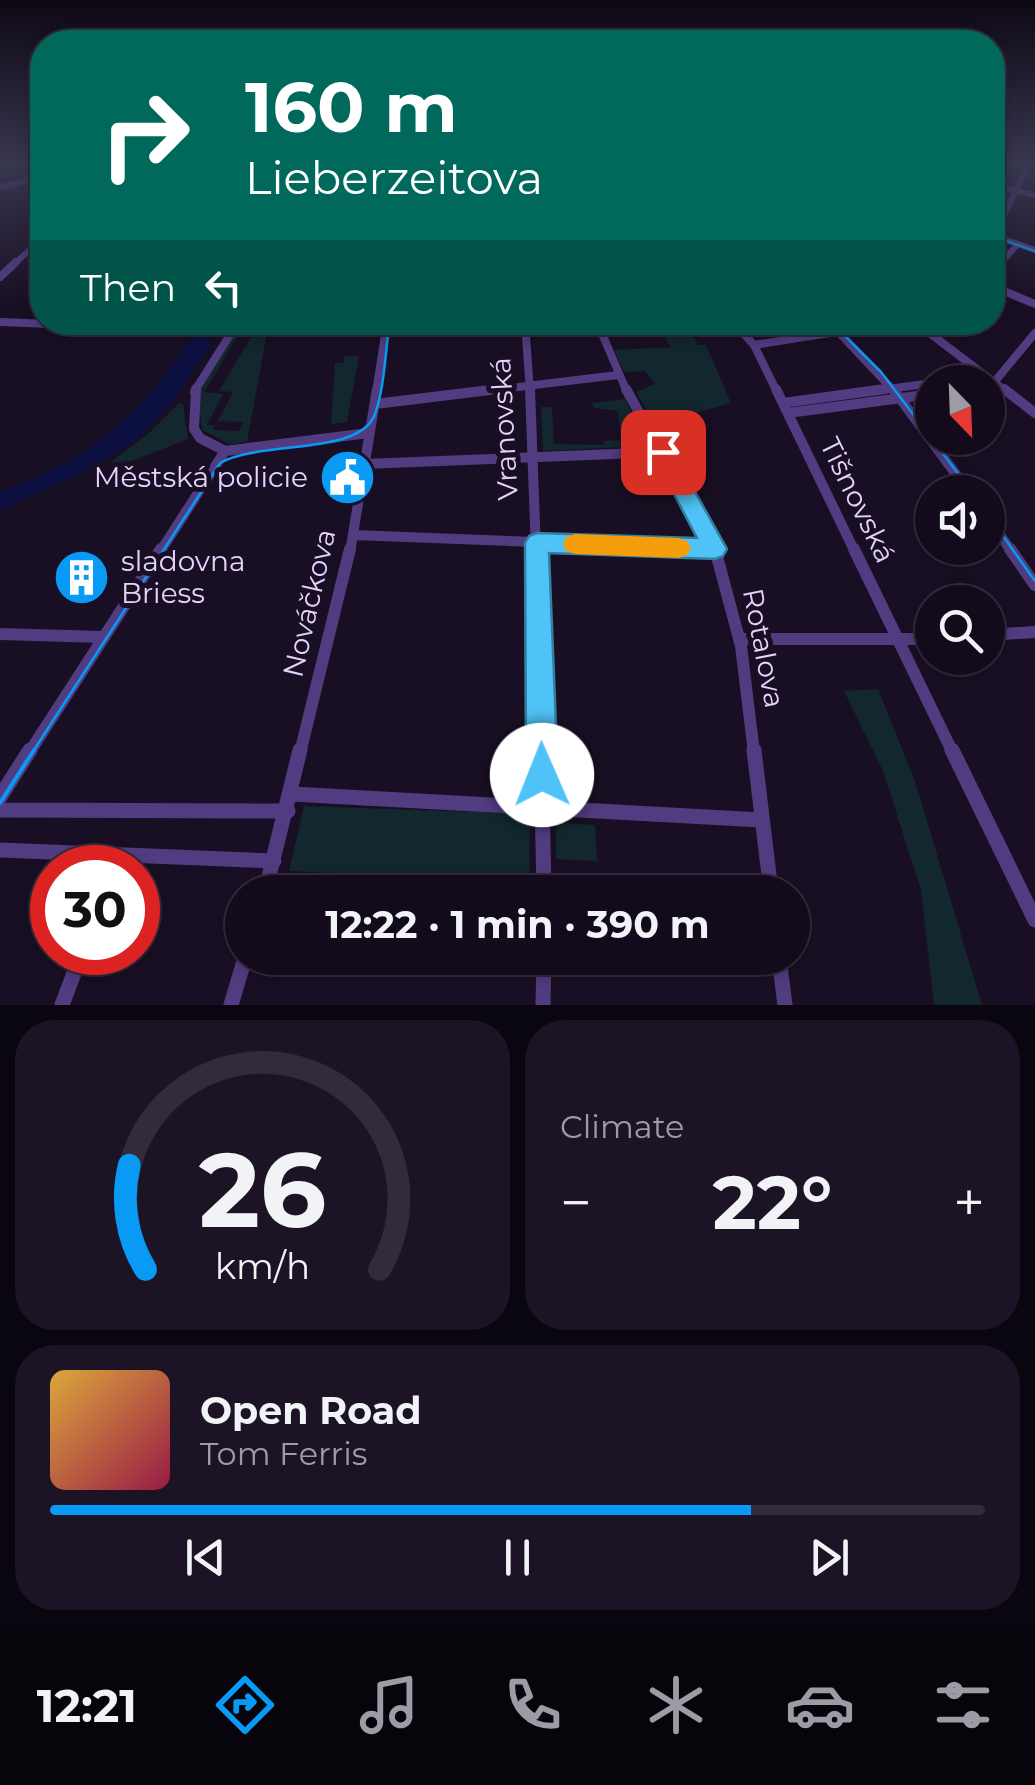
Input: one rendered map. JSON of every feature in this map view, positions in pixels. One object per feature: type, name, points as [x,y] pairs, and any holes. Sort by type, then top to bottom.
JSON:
[{"type":"street","points":[[1005,240],[1035,250]]},
{"type":"street","points":[[1005,258],[1018,244]]},
{"type":"street","points":[[0,276],[30,250]]},
{"type":"street","points":[[1005,291],[1035,304]]},
{"type":"street","points":[[0,322],[30,323]]},
{"type":"street","points":[[1005,366],[1035,333]]},
{"type":"street","points":[[230,335],[193,394],[194,429],[210,446],[225,451],[369,433]]},
{"type":"street","name":"Nováčkova","points":[[270,875],[354,535],[385,335]]},
{"type":"street","name":"Vranovská","points":[[526,335],[532,385],[544,875]]},
{"type":"street","name":"Rotalova","points":[[602,335],[618,375],[715,549],[739,638],[768,875]]},
{"type":"street","name":"Tišnovská","points":[[744,335],[786,408],[1034,913]]},
{"type":"street","points":[[754,346],[822,335]]},
{"type":"street","points":[[843,335],[893,389],[957,475]]},
{"type":"street","points":[[931,335],[969,365]]},
{"type":"street","points":[[375,404],[618,375]]},
{"type":"street","points":[[786,408],[915,386]]},
{"type":"street","points":[[1005,392],[1035,413]]},
{"type":"street","points":[[786,408],[915,396]]},
{"type":"street","points":[[1015,399],[1035,422]]},
{"type":"street","points":[[0,797],[225,451]]},
{"type":"street","points":[[365,464],[663,452]]},
{"type":"street","points":[[354,535],[715,549]]},
{"type":"street","points":[[1005,542],[1035,585]]},
{"type":"street","points":[[1005,634],[1035,632]]},
{"type":"street","points":[[0,634],[102,637]]},
{"type":"street","points":[[739,638],[915,640]]},
{"type":"street","points":[[292,794],[530,804],[543,809],[762,820]]},
{"type":"street","points":[[0,810],[288,811]]},
{"type":"street","points":[[0,850],[30,853]]},
{"type":"street","points":[[160,861],[274,861]]},
{"type":"street","points":[[62,1005],[73,975]]},
{"type":"street","points":[[231,1005],[240,975]]},
{"type":"street","points":[[544,975],[544,1005]]},
{"type":"street","points":[[781,975],[785,1005]]},
{"type":"shaded area","points":[[193,335],[212,335],[173,401],[141,435],[89,470],[0,510],[0,492],[93,446],[139,405]]},
{"type":"shaded area","points":[[233,335],[239,335],[204,392],[223,394],[207,425],[215,425],[213,430],[239,431],[243,422],[218,421],[233,392],[219,391],[252,335],[267,335],[247,442],[230,444],[202,430],[198,393]]},
{"type":"shaded area","points":[[664,335],[691,335],[699,345],[706,345],[731,403],[654,424],[636,392],[655,384],[645,371],[624,372],[614,350],[670,347]]},
{"type":"shaded area","points":[[345,356],[359,356],[347,422],[331,424],[335,363],[343,363]]},
{"type":"shaded area","points":[[625,399],[648,446],[543,451],[541,407],[552,407],[554,444],[603,445],[604,441],[621,440],[618,411],[594,408],[592,403]]},
{"type":"shaded area","points":[[179,403],[183,404],[188,439],[114,468],[112,461],[148,434]]},
{"type":"shaded area","points":[[878,689],[916,784],[982,1005],[934,1005],[921,890],[883,771],[844,691]]},
{"type":"shaded area","points":[[304,806],[530,814],[529,875],[289,871]]},
{"type":"shaded area","points":[[556,823],[595,825],[597,861],[556,859]]},
{"type":"tram line","points":[[1005,241],[1035,251]]},
{"type":"tram line","points":[[32,753],[220,463],[238,456],[330,442],[366,427],[378,403],[388,335]]},
{"type":"tram line","points":[[844,335],[881,372],[959,475]]},
{"type":"tram line","points":[[1005,539],[1035,581]]},
{"type":"tram line","points":[[0,803],[34,750]]},
{"type":"slow traffic","points":[[575,544],[679,548]]},
{"type":"place","name":"Městská policie","points":[[347,477]]},
{"type":"place","name":"sladovna Briess","points":[[82,577]]},
{"type":"route","points":[[542,775],[537,543],[715,549],[663,452]]}]
